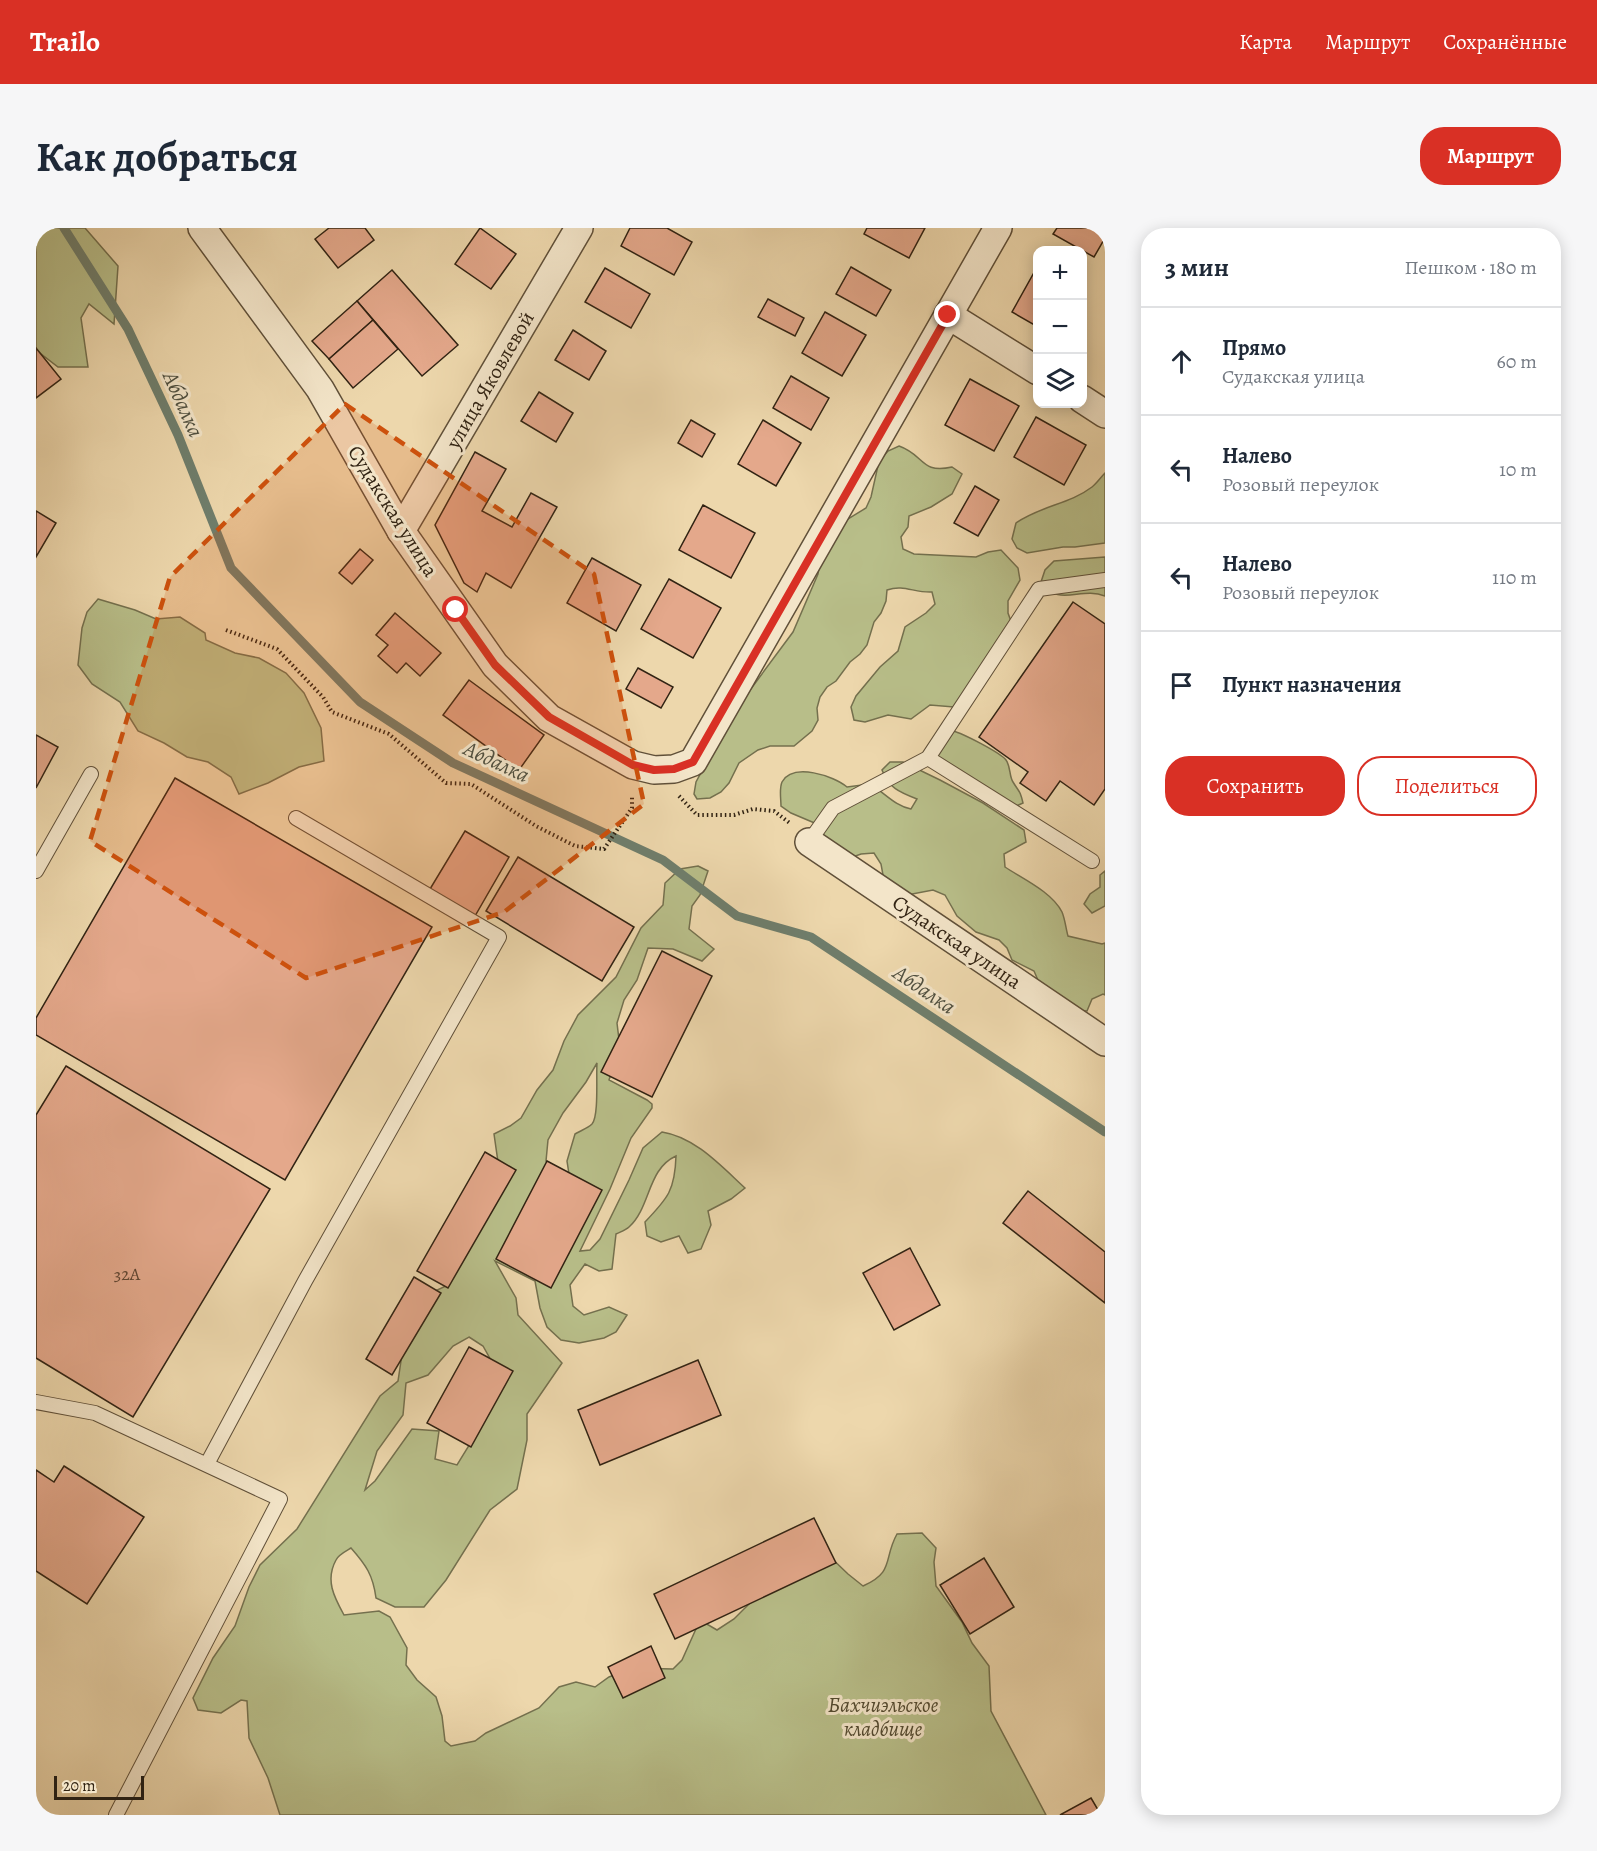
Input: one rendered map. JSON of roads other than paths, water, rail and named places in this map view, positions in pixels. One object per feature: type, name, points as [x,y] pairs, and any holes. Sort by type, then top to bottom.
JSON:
[{"type":"street","name":"Судакская улица","points":[[202,228],[320,389],[401,531],[495,665],[549,717],[633,765],[654,770],[674,769],[693,762],[948,315]]},
{"type":"street","name":"улица Яковлевой","points":[[401,531],[579,228]]},
{"type":"street","points":[[998,228],[948,315],[1033,368]]},
{"type":"street","points":[[1087,402],[1105,414]]},
{"type":"street","name":"Судакская улица","points":[[809,842],[1105,1042]]},
{"type":"lane","points":[[809,842],[833,808],[928,758],[1039,590],[1105,580]]},
{"type":"lane","points":[[928,758],[1092,861]]},
{"type":"lane","points":[[36,871],[91,774]]},
{"type":"lane","points":[[207,1464],[305,1281],[499,937],[296,818]]},
{"type":"lane","points":[[36,1402],[95,1413],[280,1499],[116,1815]]},
{"type":"waterway","name":"Абдалка","points":[[64,228],[128,329],[178,435],[231,568],[360,702],[453,763],[663,860],[737,916],[811,937],[1105,1132]]},
{"type":"park label","name":"Бахчиэльское кладбище","points":[[883,1717]]}]
